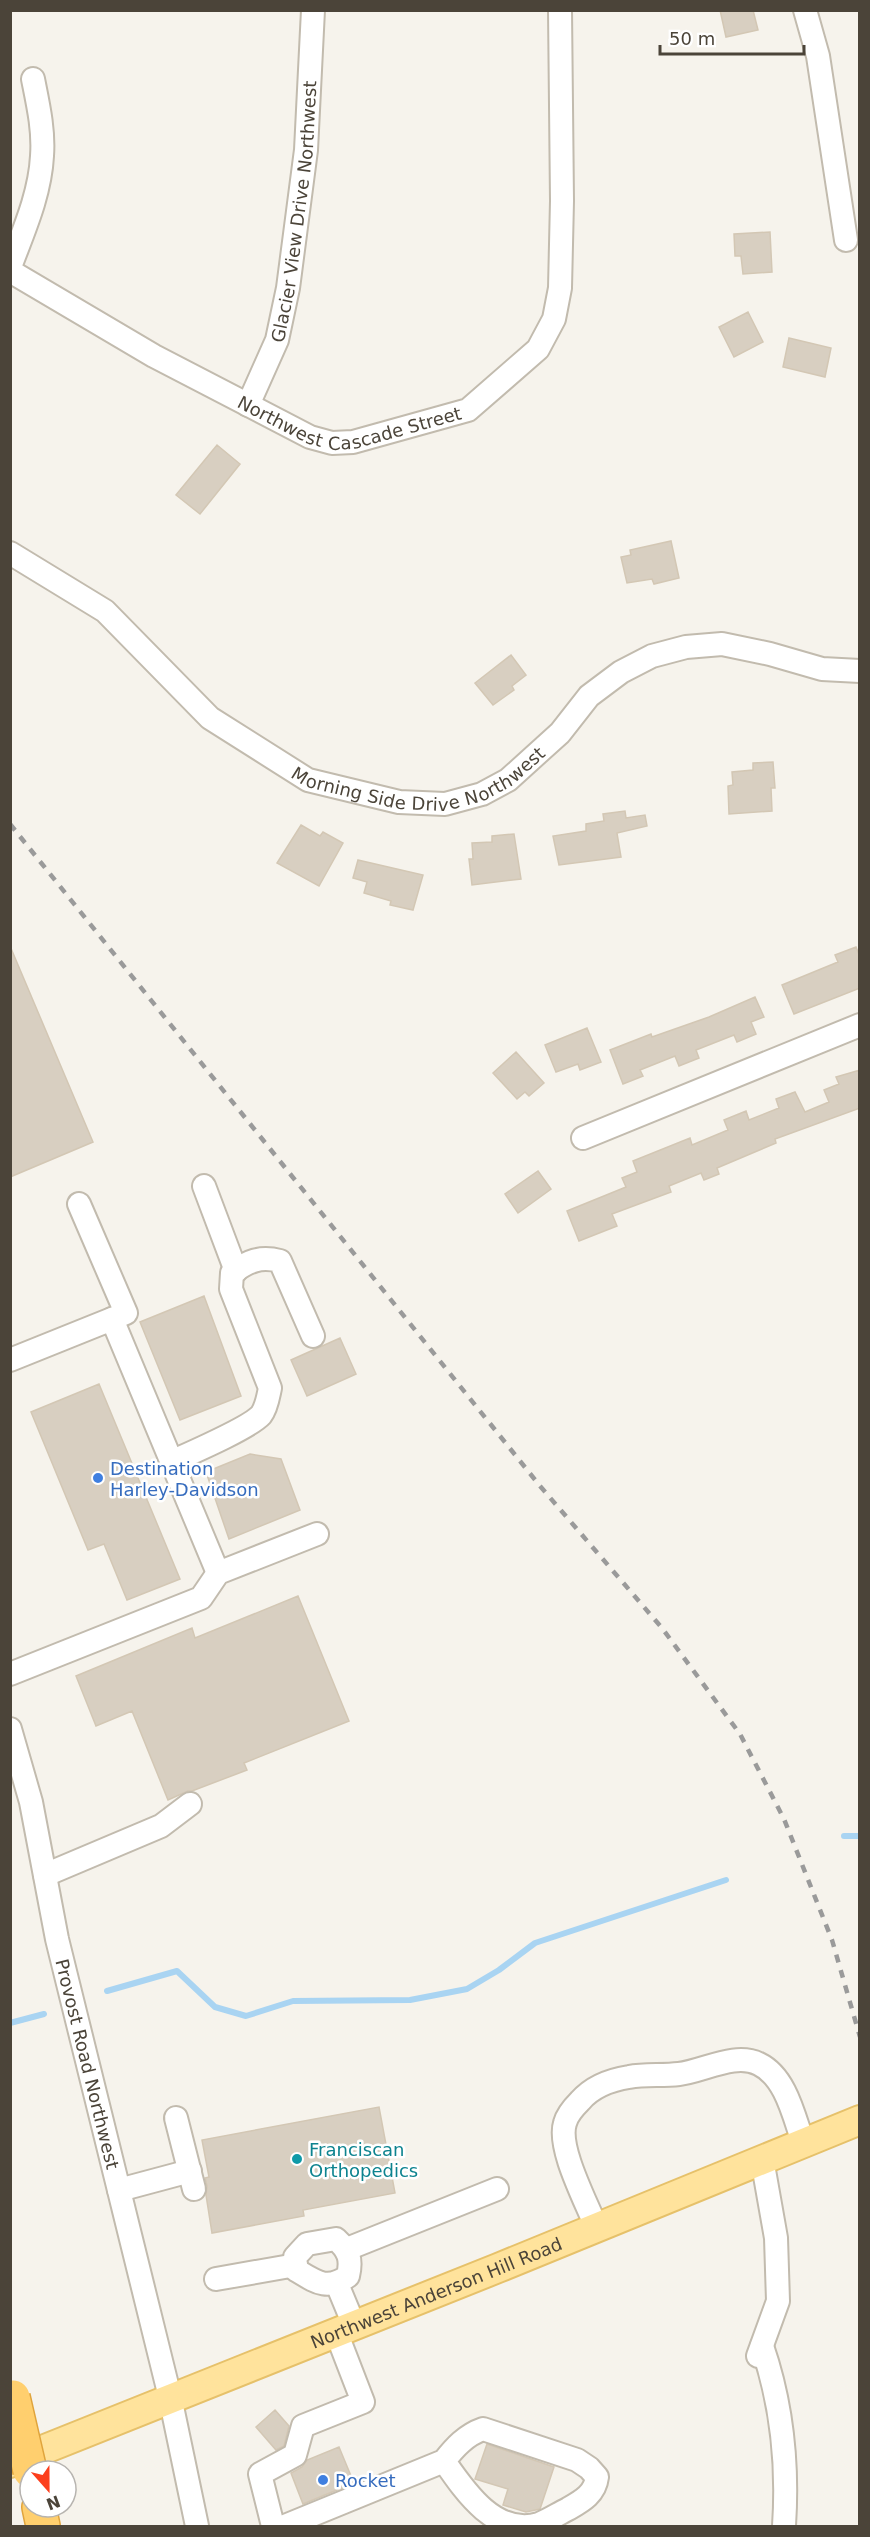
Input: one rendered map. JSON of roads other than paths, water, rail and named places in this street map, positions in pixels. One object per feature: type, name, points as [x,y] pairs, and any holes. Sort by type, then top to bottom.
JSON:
[{"type":"highway","points":[[12,2391],[27,2459]]},
{"type":"main road","name":"Northwest Anderson Hill Road","points":[[10,2463],[860,2120]]},
{"type":"street","name":"Glacier View Drive Northwest","points":[[248,405],[277,340],[288,288],[306,150],[313,10]]},
{"type":"street","name":"Northwest Cascade Street","points":[[10,269],[154,356],[310,437],[332,443],[353,442],[468,410],[538,349],[554,318],[560,288],[562,201],[560,10]]},
{"type":"street","points":[[805,10],[818,56],[846,240]]},
{"type":"street","points":[[10,269],[33,206],[42,157],[40,112],[33,79]]},
{"type":"street","name":"Morning Side Drive Northwest","points":[[10,553],[105,611],[210,718],[308,780],[399,802],[445,804],[482,794],[508,780],[560,733],[589,696],[621,672],[652,656],[686,647],[722,644],[770,654],[822,669],[860,670]]},
{"type":"street","points":[[583,1138],[860,1025]]},
{"type":"street","points":[[204,1186],[236,1271]]},
{"type":"street","points":[[12,1355],[126,1313],[79,1204]]},
{"type":"street","points":[[171,1462],[241,1428],[260,1416],[267,1404],[270,1388],[231,1289],[232,1274],[248,1262],[266,1258],[280,1262],[313,1336]]},
{"type":"street","points":[[112,1319],[218,1573]]},
{"type":"street","points":[[10,1674],[201,1598],[218,1573],[317,1534]]},
{"type":"street","name":"Provost Road Northwest","points":[[10,1729],[31,1802],[57,1939],[170,2397],[197,2526]]},
{"type":"street","points":[[45,1875],[161,1826],[190,1804]]},
{"type":"street","points":[[596,2227],[567,2156],[563,2138],[564,2124],[573,2109],[587,2093],[599,2086],[628,2077],[678,2074],[746,2060],[760,2064],[772,2074],[781,2087],[803,2142]]},
{"type":"street","points":[[119,2190],[192,2180],[176,2118]]},
{"type":"street","points":[[762,2159],[776,2238],[778,2301],[760,2351],[773,2377],[779,2408],[786,2495],[784,2526]]},
{"type":"street","points":[[347,2249],[497,2189]]},
{"type":"street","points":[[336,2239],[347,2249],[351,2262],[348,2276],[337,2284],[319,2283],[296,2270],[295,2257],[307,2244],[336,2239]]},
{"type":"street","points":[[216,2279],[296,2265]]},
{"type":"street","points":[[273,2526],[260,2474],[295,2455],[303,2426],[363,2403],[337,2284]]},
{"type":"street","points":[[285,2526],[444,2461],[457,2445],[483,2428],[577,2460],[597,2477],[596,2486],[585,2500],[537,2525],[514,2526],[489,2517],[463,2489],[444,2461]]},
{"type":"waterway","points":[[844,1836],[860,1836]]},
{"type":"waterway","points":[[107,1991],[177,1971],[215,2007],[246,2016],[293,2001],[410,2000],[467,1989],[499,1970],[535,1943],[726,1880]]},
{"type":"waterway","points":[[10,2023],[44,2014]]},
{"type":"railway","points":[[10,824],[540,1486],[662,1628],[740,1734],[784,1819],[832,1940],[860,2037]]},
{"type":"place","name":"Destination Harley-Davidson","points":[[98,1478]]},
{"type":"place","name":"Franciscan Orthopedics","points":[[297,2159]]},
{"type":"place","name":"Rocket","points":[[323,2480]]}]
